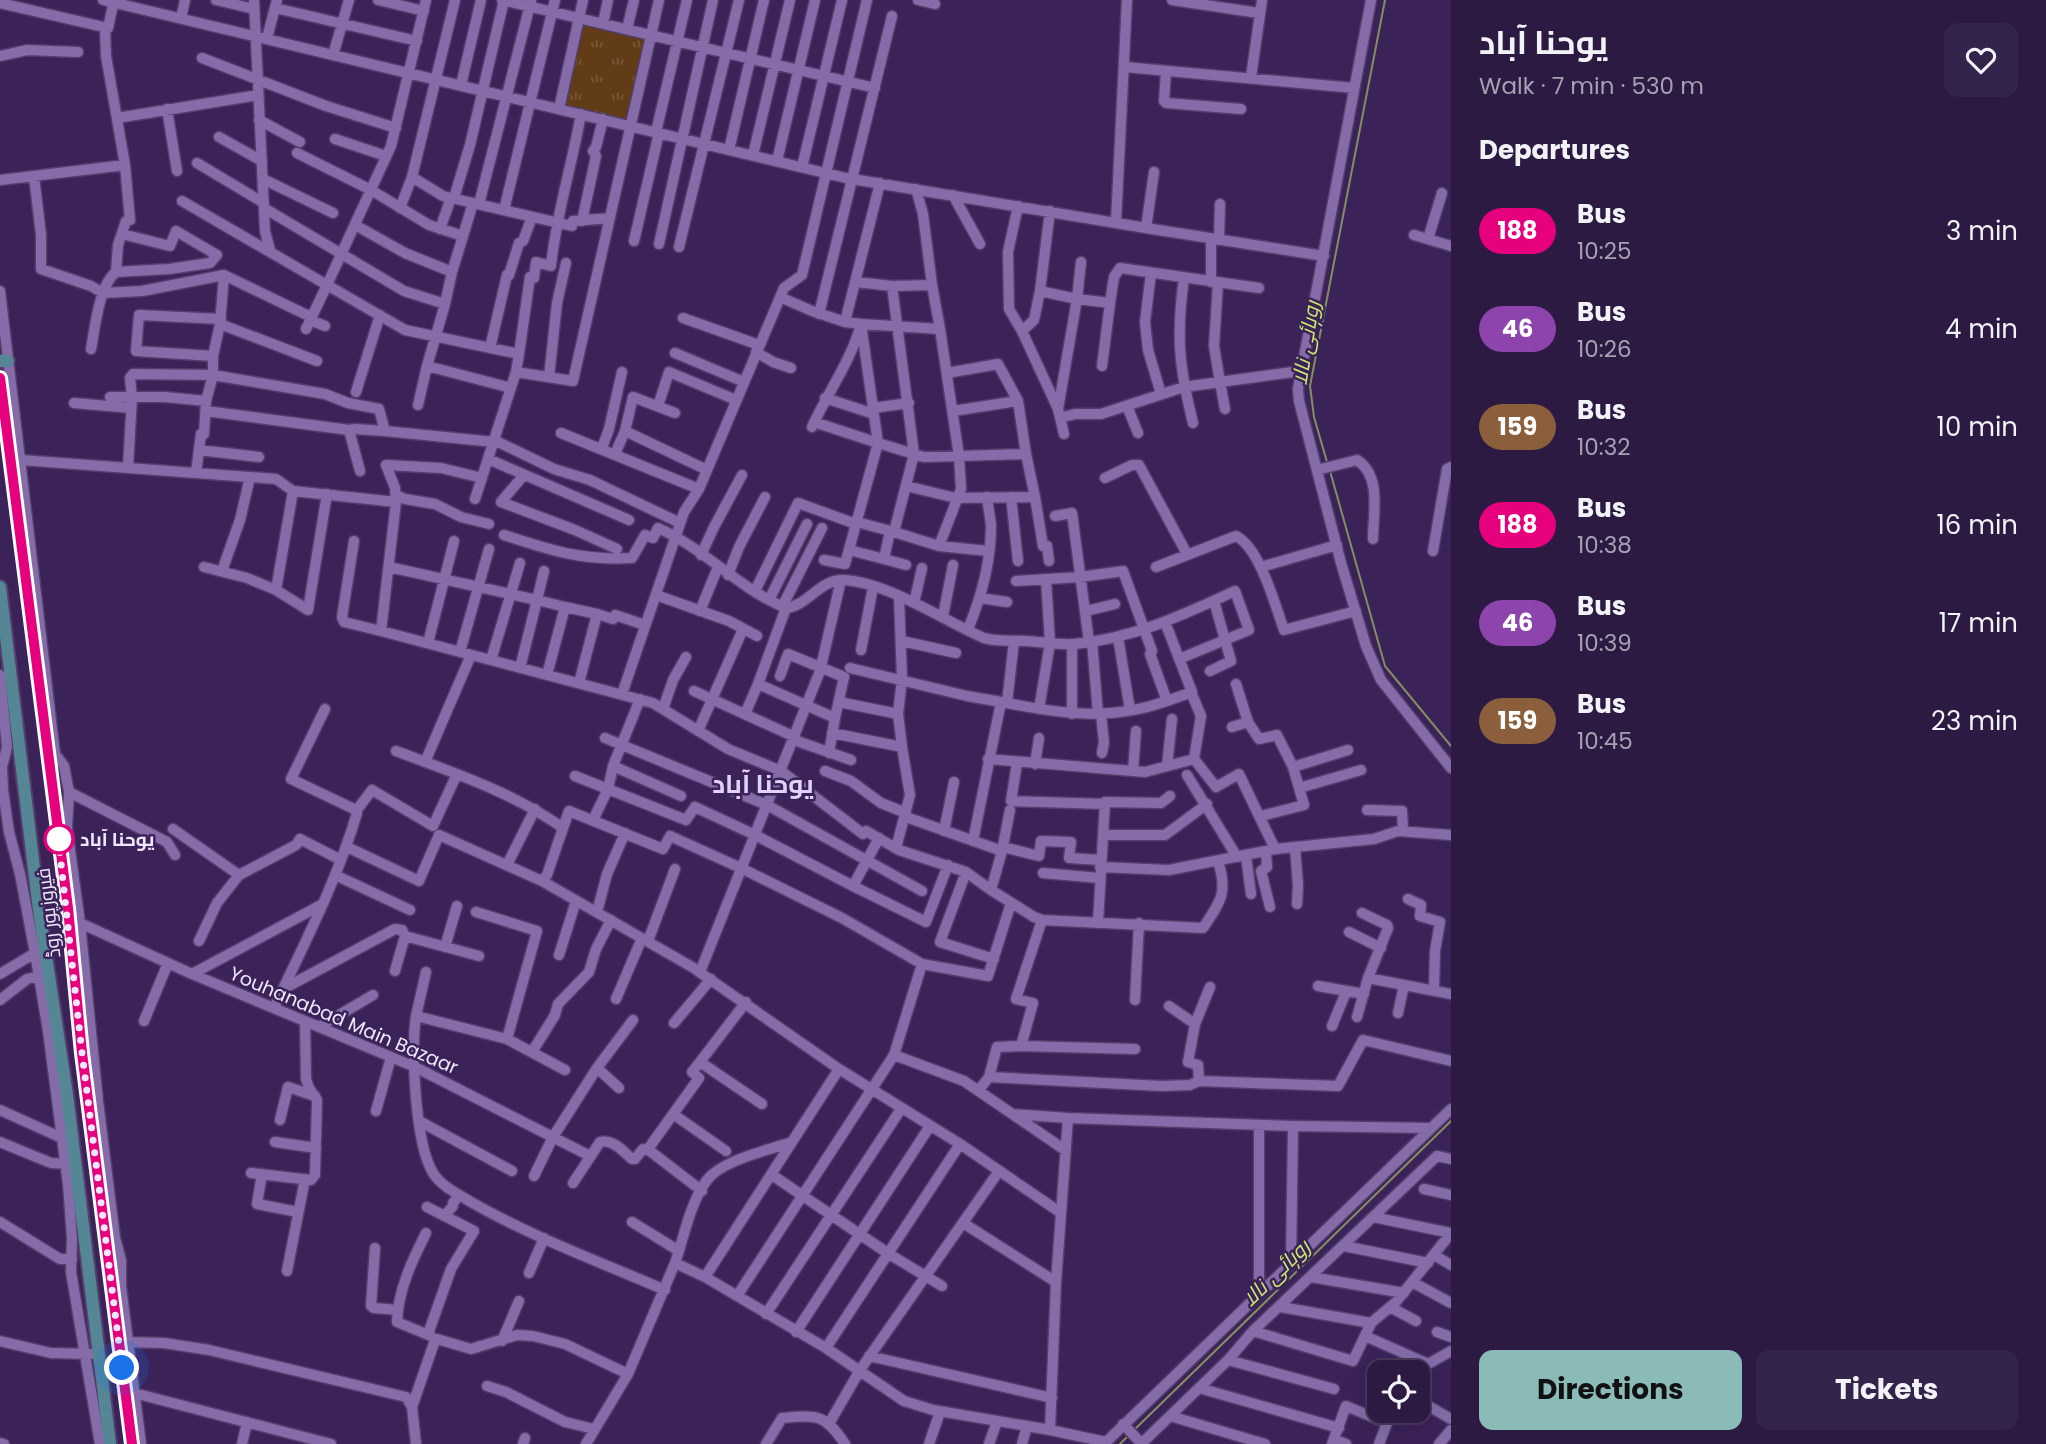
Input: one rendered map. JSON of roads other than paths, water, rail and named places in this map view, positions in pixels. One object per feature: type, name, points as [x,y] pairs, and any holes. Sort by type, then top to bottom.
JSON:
[{"type":"main road","name":"فیروزپور روڈ","points":[[0,378],[68,908],[82,1053],[123,1342],[132,1444]]},
{"type":"main road","name":"فیروزپور روڈ","points":[[0,587],[92,1354],[110,1444]]},
{"type":"street","points":[[103,0],[853,179],[1324,256]]},
{"type":"street","points":[[181,18],[185,0]]},
{"type":"street","points":[[216,0],[254,5],[264,205],[270,250]]},
{"type":"street","points":[[333,55],[349,0]]},
{"type":"street","points":[[309,322],[386,156],[396,128],[425,5],[378,0]]},
{"type":"street","points":[[400,208],[412,177],[455,0]]},
{"type":"street","points":[[461,85],[481,0]]},
{"type":"street","points":[[440,229],[470,145],[503,0],[554,5],[579,17],[875,88]]},
{"type":"street","points":[[559,109],[583,0]]},
{"type":"street","points":[[603,23],[608,0]]},
{"type":"street","points":[[627,29],[634,0]]},
{"type":"street","points":[[516,372],[573,381],[659,0]]},
{"type":"street","points":[[634,241],[687,0]]},
{"type":"street","points":[[659,244],[713,0]]},
{"type":"street","points":[[679,247],[739,0]]},
{"type":"street","points":[[729,150],[764,0]]},
{"type":"street","points":[[753,155],[790,0]]},
{"type":"street","points":[[777,161],[815,0]]},
{"type":"street","points":[[802,167],[842,0]]},
{"type":"street","points":[[622,694],[684,512],[699,489],[784,288],[802,275],[867,0]]},
{"type":"street","points":[[1116,222],[1127,0]]},
{"type":"street","points":[[1172,0],[1259,13]]},
{"type":"street","points":[[1251,77],[1262,0]]},
{"type":"street","points":[[1371,0],[1300,371],[1299,401],[1372,664],[1381,680],[1451,768]]},
{"type":"street","points":[[0,3],[108,28],[114,1]]},
{"type":"street","points":[[418,405],[452,272],[508,96],[530,3]]},
{"type":"street","points":[[267,38],[276,4],[417,41]]},
{"type":"street","points":[[504,210],[554,5]]},
{"type":"street","points":[[819,314],[892,16]]},
{"type":"street","points":[[104,28],[106,57],[125,165],[130,219],[126,220],[122,234],[116,272]]},
{"type":"street","points":[[0,56],[27,50],[78,52]]},
{"type":"street","points":[[202,58],[326,106],[396,128]]},
{"type":"street","points":[[1125,67],[1354,88]]},
{"type":"street","points":[[1166,71],[1164,102],[1241,109]]},
{"type":"street","points":[[117,118],[258,96]]},
{"type":"street","points":[[167,109],[177,171]]},
{"type":"street","points":[[475,499],[516,372],[530,277],[534,278],[536,262],[551,266],[554,238],[581,114]]},
{"type":"street","points":[[582,221],[596,156],[593,151],[597,147],[603,119]]},
{"type":"street","points":[[260,120],[300,142]]},
{"type":"street","points":[[219,136],[262,161]]},
{"type":"street","points":[[335,138],[386,156]]},
{"type":"street","points":[[297,153],[371,190],[429,225],[463,236]]},
{"type":"street","points":[[197,163],[341,255],[404,290],[445,304]]},
{"type":"street","points":[[0,180],[125,165]]},
{"type":"street","points":[[1146,228],[1154,172]]},
{"type":"street","points":[[34,176],[41,235],[41,269],[91,286],[103,293],[142,291],[225,275],[309,322],[325,326]]},
{"type":"street","points":[[412,177],[443,196],[572,226],[573,221],[610,218]]},
{"type":"street","points":[[263,179],[333,213]]},
{"type":"street","points":[[845,322],[880,183]]},
{"type":"street","points":[[916,189],[923,214],[959,456],[961,489],[939,546]]},
{"type":"street","points":[[1428,239],[1442,193]]},
{"type":"street","points":[[953,195],[980,244]]},
{"type":"street","points":[[182,201],[405,330],[519,355]]},
{"type":"street","points":[[1220,204],[1215,239],[1214,345],[1225,409]]},
{"type":"street","points":[[1018,206],[1008,252],[1009,309],[1023,331],[1059,414],[1064,435]]},
{"type":"street","points":[[1023,331],[1034,320],[1051,211]]},
{"type":"street","points":[[490,348],[507,275],[532,217]]},
{"type":"street","points":[[355,225],[405,253],[452,272]]},
{"type":"street","points":[[91,349],[103,293],[108,278],[116,272],[210,263],[217,255],[176,231],[170,246],[122,234]]},
{"type":"street","points":[[1414,235],[1451,246]]},
{"type":"street","points":[[1059,414],[1081,262]]},
{"type":"street","points":[[549,377],[557,303],[566,263]]},
{"type":"street","points":[[1102,366],[1110,303],[1117,270],[1120,268],[1259,288]]},
{"type":"street","points":[[1151,272],[1146,331],[1148,350],[1161,394]]},
{"type":"street","points":[[196,472],[213,375],[213,356],[221,322],[225,275]]},
{"type":"street","points":[[1184,278],[1178,345],[1193,423]]},
{"type":"street","points":[[856,282],[892,286],[932,285]]},
{"type":"street","points":[[884,559],[914,454],[892,286]]},
{"type":"street","points":[[0,291],[4,361],[21,460],[55,754],[64,766],[69,792],[67,828],[115,1238],[121,1260],[123,1342],[141,1444]]},
{"type":"street","points":[[1040,292],[1110,303]]},
{"type":"street","points":[[780,297],[845,322],[940,329]]},
{"type":"street","points":[[213,356],[136,351],[139,315],[221,322],[317,361]]},
{"type":"street","points":[[356,392],[380,315]]},
{"type":"street","points":[[683,318],[758,349],[773,362],[791,368]]},
{"type":"street","points":[[862,324],[855,347],[825,398],[813,425],[925,457],[1026,453]]},
{"type":"street","points":[[824,560],[845,564],[878,443],[862,324]]},
{"type":"street","points":[[675,353],[744,382]]},
{"type":"street","points":[[947,373],[998,364],[1018,401],[1043,546],[1046,546],[1049,561]]},
{"type":"street","points":[[427,366],[511,388]]},
{"type":"street","points":[[1059,414],[1101,414],[1184,387],[1300,371]]},
{"type":"street","points":[[602,448],[622,372]]},
{"type":"street","points":[[658,406],[669,372],[736,400]]},
{"type":"street","points":[[128,467],[130,378],[133,374],[213,375],[325,394],[348,403],[376,407],[379,409],[385,431]]},
{"type":"street","points":[[110,397],[131,403]]},
{"type":"street","points":[[74,403],[131,403],[165,397],[349,430],[494,441],[554,469],[590,481],[680,523]]},
{"type":"street","points":[[615,454],[625,431],[633,397],[675,413]]},
{"type":"street","points":[[825,398],[874,411],[909,403]]},
{"type":"street","points":[[953,411],[1018,401]]},
{"type":"street","points":[[1127,405],[1138,433]]},
{"type":"street","points":[[349,430],[360,471]]},
{"type":"street","points":[[625,431],[707,470]]},
{"type":"street","points":[[561,433],[699,489]]},
{"type":"street","points":[[199,450],[259,457]]},
{"type":"street","points":[[488,459],[629,520]]},
{"type":"street","points":[[21,460],[276,479],[293,491],[404,499],[435,504],[461,517],[489,524]]},
{"type":"street","points":[[1319,470],[1357,460],[1366,466],[1374,492],[1373,539]]},
{"type":"street","points":[[381,631],[396,499],[386,467],[388,464],[441,468],[482,478]]},
{"type":"street","points":[[1105,478],[1132,465],[1139,465],[1187,554]]},
{"type":"street","points":[[1433,551],[1447,494],[1447,469],[1451,467]]},
{"type":"street","points":[[701,555],[742,475]]},
{"type":"street","points":[[523,476],[501,502],[617,549]]},
{"type":"street","points":[[222,570],[240,520],[250,477]]},
{"type":"street","points":[[906,486],[957,498],[1035,497]]},
{"type":"street","points":[[276,590],[293,491]]},
{"type":"street","points":[[204,567],[222,570],[276,590],[308,610],[327,494]]},
{"type":"street","points":[[728,575],[765,497]]},
{"type":"street","points":[[1011,497],[1018,561]]},
{"type":"street","points":[[968,629],[980,598],[988,551],[991,524],[987,498]]},
{"type":"street","points":[[755,591],[798,503],[939,546],[988,551]]},
{"type":"street","points":[[1055,516],[1072,513],[1104,742],[1102,753]]},
{"type":"street","points":[[769,600],[807,524]]},
{"type":"street","points":[[504,535],[578,557],[632,558],[645,535],[653,538],[658,528],[676,536],[728,575],[784,608],[796,607],[827,584],[841,580],[873,587],[900,597],[987,639],[1072,644],[1118,637],[1165,622],[1235,591],[1249,630],[1180,659]]},
{"type":"street","points":[[745,714],[784,608],[822,528]]},
{"type":"street","points":[[1156,567],[1236,536],[1244,542],[1261,567],[1284,630],[1356,611]]},
{"type":"street","points":[[354,541],[342,617],[344,622],[653,703],[728,749],[781,771],[863,834],[866,831],[896,848],[965,872],[1042,920],[1203,928],[1219,903],[1225,881],[1218,861]]},
{"type":"street","points":[[428,643],[454,541]]},
{"type":"street","points":[[1261,567],[1337,545]]},
{"type":"street","points":[[460,652],[489,549]]},
{"type":"street","points":[[849,550],[906,565]]},
{"type":"street","points":[[491,660],[520,563]]},
{"type":"street","points":[[943,617],[953,565]]},
{"type":"street","points":[[388,567],[613,619],[615,615],[645,625]]},
{"type":"street","points":[[700,611],[718,567]]},
{"type":"street","points":[[914,603],[922,568]]},
{"type":"street","points":[[1016,581],[1080,578],[1123,571],[1145,628],[1152,652],[1150,654],[1167,701]]},
{"type":"street","points":[[520,668],[544,572]]},
{"type":"street","points":[[1039,709],[1050,643],[1046,579]]},
{"type":"street","points":[[701,972],[821,668],[841,580]]},
{"type":"street","points":[[861,650],[873,587]]},
{"type":"street","points":[[656,595],[757,636]]},
{"type":"street","points":[[896,848],[910,795],[898,714],[902,679],[900,597]]},
{"type":"street","points":[[980,598],[1007,602]]},
{"type":"street","points":[[1210,671],[1231,661],[1214,601]]},
{"type":"street","points":[[1086,611],[1115,604]]},
{"type":"street","points":[[547,675],[565,607]]},
{"type":"street","points":[[579,683],[597,614]]},
{"type":"street","points":[[1165,622],[1202,716],[1194,759],[1216,787],[1239,774],[1261,816],[1271,850],[1267,867],[1261,871],[1270,907]]},
{"type":"street","points":[[698,731],[743,629]]},
{"type":"street","points":[[1118,637],[1130,710]]},
{"type":"street","points":[[902,640],[956,653]]},
{"type":"street","points":[[973,841],[988,759],[1004,702],[1014,640]]},
{"type":"street","points":[[1072,644],[1072,714]]},
{"type":"street","points":[[780,676],[788,654],[844,677],[829,753]]},
{"type":"street","points":[[425,762],[471,655]]},
{"type":"street","points":[[663,709],[673,680],[686,657]]},
{"type":"street","points":[[850,668],[1072,714],[1099,714],[1150,707],[1191,692]]},
{"type":"street","points":[[0,675],[7,747],[2,766],[3,790],[9,832],[53,1030]]},
{"type":"street","points":[[758,684],[835,718]]},
{"type":"street","points":[[1236,684],[1248,722],[1259,739],[1277,736],[1293,767],[1304,805],[1261,816]]},
{"type":"street","points":[[694,691],[794,738],[851,760]]},
{"type":"street","points":[[593,820],[608,789],[613,766],[640,699]]},
{"type":"street","points":[[839,702],[898,714]]},
{"type":"street","points":[[325,709],[291,779],[356,811]]},
{"type":"street","points":[[1167,766],[1172,719]]},
{"type":"street","points":[[1232,727],[1248,722]]},
{"type":"street","points":[[1133,771],[1136,732]]},
{"type":"street","points":[[832,733],[902,747]]},
{"type":"street","points":[[605,738],[767,805],[922,891]]},
{"type":"street","points":[[1035,764],[1039,738]]},
{"type":"street","points":[[1293,767],[1348,750]]},
{"type":"street","points":[[396,751],[493,788],[535,809],[563,828]]},
{"type":"street","points":[[988,759],[1146,772],[1194,759]]},
{"type":"street","points":[[1017,763],[1012,801],[1161,803],[1170,796]]},
{"type":"street","points":[[613,766],[681,796]]},
{"type":"street","points":[[1299,788],[1361,770]]},
{"type":"street","points":[[825,771],[851,781],[881,803],[944,831],[1002,849],[1039,856],[1041,841],[1071,842],[1069,858],[1100,868]]},
{"type":"street","points":[[274,1008],[335,876],[347,847],[356,811],[372,790],[433,826],[457,774]]},
{"type":"street","points":[[1187,775],[1241,857],[1251,894]]},
{"type":"street","points":[[575,776],[686,820],[695,807],[926,922],[948,865]]},
{"type":"street","points":[[944,831],[954,782]]},
{"type":"street","points":[[69,792],[167,842],[175,855]]},
{"type":"street","points":[[1098,923],[1105,804]]},
{"type":"street","points":[[1103,835],[1165,835],[1207,804]]},
{"type":"street","points":[[507,865],[535,809]]},
{"type":"street","points":[[991,890],[1010,810]]},
{"type":"street","points":[[1367,810],[1402,811],[1403,830]]},
{"type":"street","points":[[542,881],[547,876],[569,811],[663,849],[670,836],[842,918],[922,964],[988,976],[1012,903]]},
{"type":"street","points":[[173,829],[239,875]]},
{"type":"street","points":[[1044,873],[1100,868],[1169,870],[1271,850],[1374,839],[1403,830],[1451,835]]},
{"type":"street","points":[[597,912],[607,874],[625,834]]},
{"type":"street","points":[[347,847],[419,881],[439,835],[542,881],[701,972],[839,1069],[960,1144],[1061,1213]]},
{"type":"street","points":[[853,886],[879,838]]},
{"type":"street","points":[[199,941],[217,903],[239,875],[296,845],[300,839],[341,860]]},
{"type":"street","points":[[1295,847],[1297,904]]},
{"type":"street","points":[[616,999],[675,869]]},
{"type":"street","points":[[965,872],[940,942],[993,959]]},
{"type":"street","points":[[335,876],[410,910]]},
{"type":"street","points":[[1408,899],[1420,904],[1420,916],[1440,922],[1435,951],[1434,990]]},
{"type":"street","points":[[559,955],[576,901]]},
{"type":"street","points":[[192,974],[323,904]]},
{"type":"street","points":[[445,947],[457,906]]},
{"type":"street","points":[[476,912],[537,931],[507,1039]]},
{"type":"street","points":[[1357,1017],[1368,978],[1388,931],[1387,925],[1363,913]]},
{"type":"street","points":[[532,1052],[555,1015],[558,1004],[589,972],[596,949],[611,920]]},
{"type":"street","points":[[1021,1046],[1033,1003],[1016,999],[1042,920]]},
{"type":"street","name":"Youhanabad Main Bazaar","points":[[80,923],[192,974],[415,1067],[590,1156]]},
{"type":"street","points":[[1135,1000],[1139,923]]},
{"type":"street","points":[[282,990],[395,929],[402,930],[405,936],[395,971]]},
{"type":"street","points":[[1349,932],[1381,948]]},
{"type":"street","points":[[405,936],[479,956]]},
{"type":"street","points":[[0,974],[35,953]]},
{"type":"street","points":[[144,1021],[169,963]]},
{"type":"street","points":[[737,1296],[894,1055],[922,964]]},
{"type":"street","points":[[426,972],[416,1016],[415,1067],[421,1143],[434,1176],[459,1195],[505,1221],[665,1290]]},
{"type":"street","points":[[0,1000],[27,979],[39,976]]},
{"type":"street","points":[[1368,978],[1451,993]]},
{"type":"street","points":[[674,1023],[711,979]]},
{"type":"street","points":[[1398,1013],[1404,985]]},
{"type":"street","points":[[1318,986],[1364,994]]},
{"type":"street","points":[[1199,1081],[1198,1066],[1188,1062],[1195,1024],[1210,987]]},
{"type":"street","points":[[1332,1026],[1346,992]]},
{"type":"street","points":[[319,1027],[373,995]]},
{"type":"street","points":[[648,1149],[699,1078],[691,1072],[746,1002]]},
{"type":"street","points":[[1169,1006],[1195,1024]]},
{"type":"street","points":[[416,1016],[507,1039],[565,1070]]},
{"type":"street","points":[[534,1176],[553,1137],[597,1068],[633,1020]]},
{"type":"street","points":[[298,1212],[257,1204],[257,1174],[311,1180],[315,1175],[317,1100],[306,1079],[305,1021]]},
{"type":"street","points":[[989,1077],[1161,1086],[1190,1085],[1199,1081],[1338,1086],[1363,1040],[1451,1061]]},
{"type":"street","points":[[978,1091],[989,1077],[997,1046],[1135,1049]]},
{"type":"street","points":[[894,1055],[964,1082],[1065,1150]]},
{"type":"street","points":[[376,1111],[391,1057]]},
{"type":"street","points":[[700,1062],[762,1104]]},
{"type":"street","points":[[597,1068],[619,1088]]},
{"type":"street","points":[[705,1277],[839,1069]]},
{"type":"street","points":[[280,1120],[288,1087],[315,1096]]},
{"type":"street","points":[[62,1096],[62,1138],[70,1164],[74,1289],[92,1354],[100,1444]]},
{"type":"street","points":[[766,1314],[901,1109]]},
{"type":"street","points":[[675,1263],[705,1277],[827,1348],[904,1401],[940,1412],[1050,1430],[1105,1443],[1451,1109]]},
{"type":"street","points":[[0,1110],[62,1138]]},
{"type":"street","points":[[673,1114],[726,1151]]},
{"type":"street","points":[[1012,1114],[1259,1125],[1431,1128]]},
{"type":"street","points":[[1050,1430],[1056,1282],[1068,1118]]},
{"type":"street","points":[[419,1121],[512,1171]]},
{"type":"street","points":[[1259,1125],[1259,1293]]},
{"type":"street","points":[[796,1332],[930,1126]]},
{"type":"street","points":[[1291,1262],[1293,1126]]},
{"type":"street","points":[[573,1182],[600,1142],[605,1140],[612,1142],[632,1159],[643,1149],[648,1149],[702,1191]]},
{"type":"street","points":[[0,1142],[51,1163],[70,1164]]},
{"type":"street","points":[[275,1142],[316,1148]]},
{"type":"street","points":[[586,1444],[628,1374],[665,1290],[708,1179],[721,1168],[792,1142]]},
{"type":"street","points":[[827,1348],[960,1144]]},
{"type":"street","points":[[1124,1425],[1141,1443],[1228,1360],[1253,1331],[1437,1156],[1451,1159]]},
{"type":"street","points":[[830,1422],[869,1356],[999,1171]]},
{"type":"street","points":[[772,1175],[889,1254],[942,1286]]},
{"type":"street","points":[[287,1271],[304,1179]]},
{"type":"street","points":[[1424,1189],[1451,1195]]},
{"type":"street","points":[[444,1216],[459,1195]]},
{"type":"street","points":[[427,1207],[474,1231],[451,1269],[428,1334]]},
{"type":"street","points":[[1253,1331],[1353,1360],[1371,1323],[1404,1293],[1451,1233],[1373,1217]]},
{"type":"street","points":[[0,1222],[61,1259],[72,1259]]},
{"type":"street","points":[[632,1222],[679,1251]]},
{"type":"street","points":[[963,1223],[1056,1282]]},
{"type":"street","points":[[426,1233],[411,1263],[398,1310],[399,1324],[471,1349],[517,1335],[565,1344],[628,1374]]},
{"type":"street","points":[[529,1273],[544,1238]]},
{"type":"street","points":[[1344,1246],[1431,1259],[1451,1265]]},
{"type":"street","points":[[375,1248],[371,1306],[398,1310]]},
{"type":"street","points":[[1311,1277],[1404,1293]]},
{"type":"street","points":[[1412,1282],[1451,1303]]},
{"type":"street","points":[[502,1341],[519,1301]]},
{"type":"street","points":[[1281,1307],[1371,1323]]},
{"type":"street","points":[[1390,1307],[1416,1321]]},
{"type":"street","points":[[1437,1332],[1451,1337]]},
{"type":"street","points":[[1365,1336],[1419,1360]]},
{"type":"street","points":[[412,1407],[434,1343],[438,1339]]},
{"type":"street","points":[[0,1341],[44,1352],[92,1354]]},
{"type":"street","points":[[123,1342],[164,1343],[225,1353],[406,1397],[412,1407],[416,1444]]},
{"type":"street","points":[[1430,1361],[1451,1351]]},
{"type":"street","points":[[869,1356],[1052,1398]]},
{"type":"street","points":[[1228,1360],[1334,1389]]},
{"type":"street","points":[[487,1386],[506,1392],[565,1422],[594,1429]]},
{"type":"street","points":[[1199,1388],[1339,1428]]},
{"type":"street","points":[[134,1393],[331,1444]]},
{"type":"street","points":[[1346,1444],[1333,1441],[1346,1406],[1367,1415]]},
{"type":"street","points":[[1430,1407],[1451,1419]]},
{"type":"street","points":[[929,1444],[940,1412]]},
{"type":"street","points":[[1171,1416],[1265,1444]]},
{"type":"street","points":[[766,1444],[782,1418],[816,1418],[830,1422],[845,1444]]},
{"type":"street","points":[[989,1444],[997,1421]]},
{"type":"street","points":[[242,1444],[247,1422]]},
{"type":"street","points":[[1379,1444],[1387,1423]]},
{"type":"street","points":[[1022,1444],[1027,1426]]},
{"type":"street","points":[[1438,1444],[1451,1430]]},
{"type":"waterway","name":"روہائی نالا","points":[[1327,462],[1314,417],[1310,386],[1385,0]]},
{"type":"waterway","name":"روہائی نالا","points":[[1330,471],[1385,666],[1451,746]]},
{"type":"waterway","name":"روہائی نالا","points":[[1133,1431],[1451,1121]]},
{"type":"waterway","name":"روہائی نالا","points":[[1120,1444],[1129,1435]]},
{"type":"place","name":"یوحنا آباد","points":[[59,839]]},
{"type":"district","name":"یوحنا آباد","points":[[763,784]]}]
